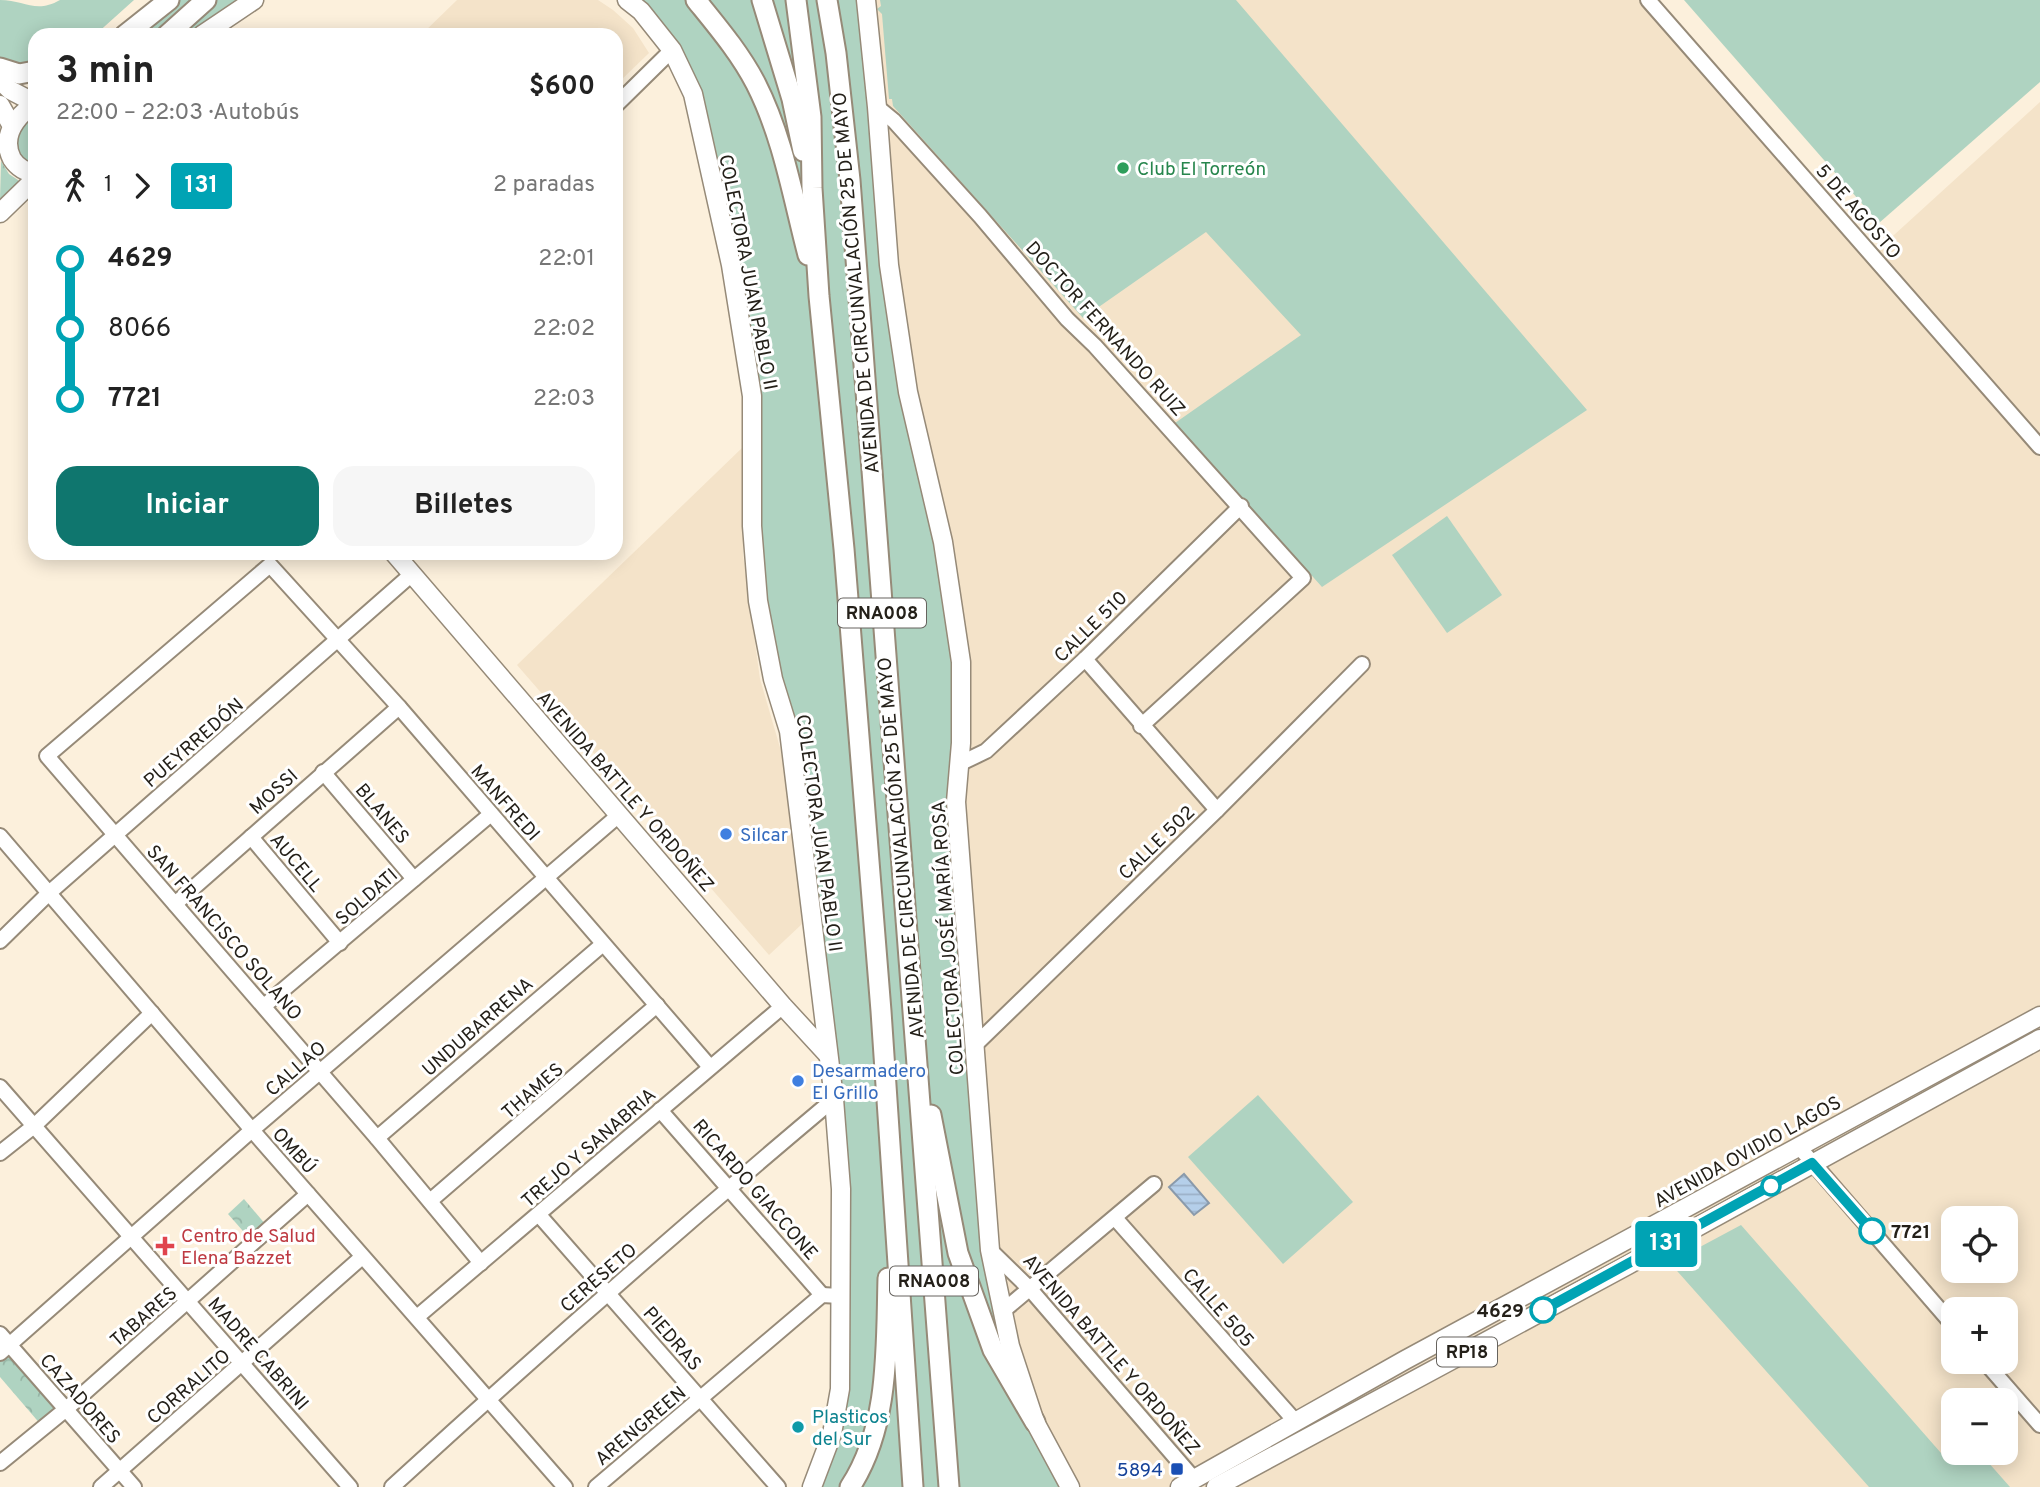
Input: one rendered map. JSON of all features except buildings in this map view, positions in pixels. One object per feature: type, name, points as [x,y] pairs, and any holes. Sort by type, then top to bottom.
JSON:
[{"type":"highway","points":[[134,28],[169,0]]},
{"type":"highway","points":[[175,28],[206,0]]},
{"type":"highway","points":[[696,0],[726,37],[760,94],[778,138],[819,296]]},
{"type":"highway","points":[[762,0],[792,99],[812,188]]},
{"type":"highway","name":"AVENIDA DE CIRCUNVALACIÓN 25 DE MAYO","points":[[796,0],[811,117],[812,188],[819,296],[844,550],[913,1487]]},
{"type":"highway","name":"AVENIDA DE CIRCUNVALACIÓN 25 DE MAYO","points":[[827,0],[836,53],[850,180],[949,1487]]},
{"type":"highway","points":[[835,0],[836,53]]},
{"type":"highway","points":[[0,68],[19,74],[28,72]]},
{"type":"highway","points":[[919,1075],[936,1129],[945,1192],[958,1253],[993,1350],[1035,1422]]},
{"type":"highway","points":[[850,1487],[869,1447],[883,1389],[888,1341],[891,1161]]},
{"type":"main road","points":[[132,28],[154,0]]},
{"type":"main road","points":[[212,28],[254,0]]},
{"type":"main road","name":"COLECTORA JUAN PABLO II","points":[[626,0],[641,11],[671,50],[693,94],[731,265],[752,396],[752,526],[758,601],[773,679],[789,731],[834,1099],[841,1189],[831,1295],[840,1389],[832,1434],[812,1487]]},
{"type":"main road","name":"COLECTORA JOSÉ MARÍA ROSA","points":[[866,0],[891,278],[908,392],[943,542],[961,662],[956,802],[990,1250],[1010,1346],[1035,1422],[1068,1482]]},
{"type":"main road","points":[[0,80],[10,90],[28,99]]},
{"type":"main road","points":[[0,105],[9,152],[15,163],[28,172]]},
{"type":"main road","points":[[6,139],[28,108]]},
{"type":"main road","points":[[0,212],[28,186]]},
{"type":"main road","name":"AVENIDA BATTLE Y ORDOÑEZ","points":[[400,560],[828,1055]]},
{"type":"main road","name":"AVENIDA OVIDIO LAGOS","points":[[1192,1484],[1294,1421],[2040,1016]]},
{"type":"main road","name":"RP18","points":[[1216,1487],[1626,1266],[2040,1038]]},
{"type":"main road","points":[[1068,1482],[1083,1487]]},
{"type":"street","name":"5 DE AGOSTO","points":[[1648,0],[2040,447]]},
{"type":"street","points":[[623,98],[671,50]]},
{"type":"street","name":"DOCTOR FERNANDO RUIZ","points":[[877,107],[894,121],[980,216],[1067,319],[1095,346],[1241,506],[1303,578],[1141,726]]},
{"type":"street","name":"CALLE 510","points":[[959,764],[986,751],[1085,659],[1241,506]]},
{"type":"street","name":"MANFREDI","points":[[47,756],[271,565],[399,708],[710,1067]]},
{"type":"street","name":"PUEYRREDÓN","points":[[0,941],[49,893],[412,574]]},
{"type":"street","points":[[1085,659],[1217,810]]},
{"type":"street","name":"CALLE 502","points":[[975,1045],[1217,810],[1362,664]]},
{"type":"street","name":"MOSSI","points":[[175,904],[399,708]]},
{"type":"street","name":"SAN FRANCISCO SOLANO","points":[[47,756],[377,1138],[481,1263]]},
{"type":"street","name":"BLANES","points":[[323,772],[414,879]]},
{"type":"street","name":"SOLDATI","points":[[264,1006],[491,814]]},
{"type":"street","name":"CALLAO","points":[[3,1344],[133,1238],[252,1130],[619,816]]},
{"type":"street","name":"OMBÚ","points":[[0,836],[252,1130],[565,1487]]},
{"type":"street","name":"AUCELL","points":[[251,837],[340,943]]},
{"type":"street","name":"UNDUBARRENA","points":[[377,1138],[603,944]]},
{"type":"street","name":"THAMES","points":[[430,1201],[657,1005]]},
{"type":"street","name":"TREJO Y SANABRIA","points":[[416,1317],[783,1006]]},
{"type":"street","points":[[0,1153],[34,1126],[152,1013]]},
{"type":"street","name":"MADRE CABRINI","points":[[0,1087],[350,1487]]},
{"type":"street","name":"CERESETO","points":[[392,1487],[608,1293],[834,1099]]},
{"type":"street","name":"RICARDO GIACCONE","points":[[660,1110],[831,1295]]},
{"type":"street","points":[[1799,1147],[1941,1311]]},
{"type":"street","points":[[1003,1311],[1154,1184]]},
{"type":"street","name":"TABARES","points":[[0,1463],[65,1410],[309,1194]]},
{"type":"street","name":"PIEDRAS","points":[[539,1215],[778,1487]]},
{"type":"street","name":"CALLE 505","points":[[1115,1218],[1294,1421]]},
{"type":"street","name":"AVENIDA BATTLE Y ORDOÑEZ","points":[[990,1250],[1030,1289],[1192,1484]]},
{"type":"street","name":"CORRALITO","points":[[101,1487],[362,1256]]},
{"type":"street","name":"ARENGREEN","points":[[596,1487],[700,1399],[831,1295]]},
{"type":"street","name":"CAZADORES","points":[[3,1344],[134,1487]]},
{"type":"street","points":[[1995,1374],[2040,1425]]},
{"type":"shaded area","points":[[457,0],[598,0],[633,28],[649,53],[623,78],[623,28],[428,28]]},
{"type":"shaded area","points":[[866,0],[1648,0],[1872,255],[2040,102],[2040,1487],[1070,1487],[1035,1422],[997,1281]]},
{"type":"shaded area","name":"Silcar","points":[[743,447],[743,554],[760,679],[781,751],[792,817],[802,924],[769,955],[517,665]]},
{"type":"green space","points":[[0,0],[44,6],[60,0],[134,0],[103,28],[28,28],[28,62],[15,65],[0,58]]},
{"type":"green space","points":[[154,0],[254,0],[212,28],[131,28]]},
{"type":"green space","points":[[627,0],[866,0],[889,265],[943,542],[961,743],[984,1143],[1010,1346],[1070,1487],[812,1487],[832,1434],[841,1189],[789,731],[758,601],[752,396],[693,94]]},
{"type":"green space","points":[[880,0],[1236,0],[1587,410],[1322,587],[1175,423],[1301,335],[1206,232],[1083,318],[893,106],[892,99],[889,99],[882,14],[877,9],[881,6]]},
{"type":"green space","points":[[1684,0],[2040,0],[2040,82],[1879,223]]},
{"type":"green space","points":[[28,111],[28,172],[24,171],[9,134]]},
{"type":"green space","points":[[1,161],[9,174],[18,180],[18,185],[0,199]]},
{"type":"green space","points":[[1447,516],[1502,595],[1447,633],[1392,555]]},
{"type":"green space","points":[[1258,1095],[1353,1202],[1283,1264],[1188,1157]]},
{"type":"green space","points":[[244,1199],[266,1225],[250,1239],[228,1214]]},
{"type":"green space","points":[[1741,1225],[1941,1453],[1941,1465],[1991,1465],[2010,1487],[1869,1487],[1670,1263]]},
{"type":"green space","points":[[10,1348],[61,1409],[42,1426],[0,1377],[0,1357]]},
{"type":"water","points":[[1184,1174],[1209,1203],[1194,1215],[1169,1187]]},
{"type":"bus line","name":"131","points":[[1543,1310],[1812,1163],[1872,1231]]},
{"type":"place","name":"Club El Torreón","points":[[1123,168]]},
{"type":"place","name":"Silcar","points":[[726,834]]},
{"type":"place","name":"Desarmadero El Grillo","points":[[798,1081]]},
{"type":"place","name":"7721","points":[[1872,1231]]},
{"type":"place","name":"Centro de Salud Elena Bazzet","points":[[165,1246]]},
{"type":"place","name":"4629","points":[[1543,1310]]},
{"type":"place","name":"Plasticos del Sur","points":[[798,1427]]},
{"type":"place","name":"5894","points":[[1177,1469]]}]
